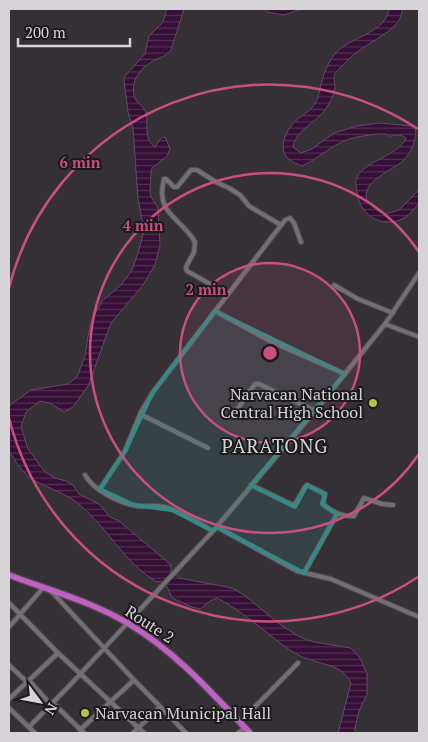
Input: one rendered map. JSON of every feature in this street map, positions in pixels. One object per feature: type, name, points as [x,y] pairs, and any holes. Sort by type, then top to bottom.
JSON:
[{"type":"highway","name":"Route 2","points":[[11,576],[94,607],[128,623],[179,660],[250,733]]},
{"type":"street","points":[[228,294],[187,270],[186,267],[195,249],[194,242],[163,204],[164,179],[174,187],[177,187],[191,170],[197,170],[238,193],[250,206],[281,225]]},
{"type":"street","points":[[100,489],[125,451],[140,414],[153,392],[281,225],[288,219],[291,219],[301,242]]},
{"type":"street","points":[[29,728],[217,527],[251,484],[315,411],[385,324],[419,273]]},
{"type":"street","points":[[334,285],[358,299],[393,313]]},
{"type":"street","points":[[215,311],[272,342],[345,374]]},
{"type":"street","points":[[385,324],[419,337]]},
{"type":"street","points":[[234,414],[255,384],[259,384],[315,411]]},
{"type":"street","points":[[140,414],[208,448]]},
{"type":"street","points":[[85,475],[90,483],[117,499],[134,505],[154,506],[172,510],[213,531]]},
{"type":"street","points":[[251,484],[293,505],[307,485],[325,494],[323,505],[337,514],[354,516],[364,498],[382,504],[393,505]]},
{"type":"street","points":[[304,573],[337,514]]},
{"type":"street","points":[[217,527],[290,568],[331,579],[419,617]]},
{"type":"street","points":[[9,582],[11,576]]},
{"type":"street","points":[[9,627],[43,588]]},
{"type":"street","points":[[51,591],[183,732]]},
{"type":"street","points":[[9,603],[58,653],[144,733]]},
{"type":"street","points":[[9,699],[58,653]]},
{"type":"street","points":[[240,722],[298,663]]},
{"type":"street","points":[[10,668],[28,681],[84,733]]},
{"type":"street","points":[[80,730],[109,701],[134,680]]},
{"type":"street","points":[[133,733],[160,707]]},
{"type":"street","points":[[9,708],[34,733]]},
{"type":"street","points":[[238,733],[245,728]]},
{"type":"highlighted area","points":[[215,311],[345,374],[251,485],[295,507],[307,485],[325,494],[322,504],[337,514],[304,573],[217,527],[213,531],[172,510],[134,505],[100,489],[125,451],[153,392]]},
{"type":"shaded area","points":[[167,9],[184,9],[171,50],[141,70],[133,89],[135,98],[146,114],[147,134],[150,141],[155,147],[161,138],[165,137],[170,149],[167,156],[152,168],[151,173],[150,192],[158,208],[160,245],[155,265],[143,285],[111,323],[88,386],[73,407],[64,412],[50,403],[40,401],[26,412],[21,427],[28,449],[45,472],[72,484],[79,494],[99,504],[110,517],[119,521],[171,565],[171,571],[179,578],[232,588],[244,595],[282,626],[302,638],[314,642],[351,648],[360,658],[367,674],[367,694],[359,711],[355,733],[338,733],[351,683],[342,672],[293,652],[240,612],[217,598],[200,609],[172,598],[168,588],[161,581],[157,582],[135,565],[89,513],[71,498],[29,476],[21,469],[9,450],[10,405],[31,390],[68,384],[77,377],[85,356],[92,320],[102,301],[121,285],[132,270],[143,234],[143,224],[138,199],[133,128],[128,112],[124,80],[125,76],[145,54],[149,36],[163,22]]},
{"type":"shaded area","points":[[265,9],[302,9],[284,15],[267,12]]},
{"type":"shaded area","points":[[389,9],[402,9],[399,20],[385,34],[355,54],[336,72],[334,77],[335,89],[328,105],[298,135],[293,147],[301,153],[312,149],[334,133],[357,126],[380,123],[412,126],[416,131],[414,143],[409,153],[404,160],[373,182],[366,194],[367,201],[378,211],[385,214],[399,210],[419,190],[419,203],[407,216],[394,222],[379,221],[367,213],[359,200],[356,180],[359,173],[396,149],[406,138],[401,135],[390,136],[384,134],[353,138],[339,143],[302,166],[287,158],[283,146],[286,135],[292,125],[310,110],[317,100],[325,72],[334,55],[341,48],[377,28],[387,16]]},
{"type":"place","name":"Narvacan National Central High School","points":[[373,403]]},
{"type":"place","name":"Narvacan Municipal Hall","points":[[85,713]]},
{"type":"district","name":"PARATONG","points":[[275,445]]}]
